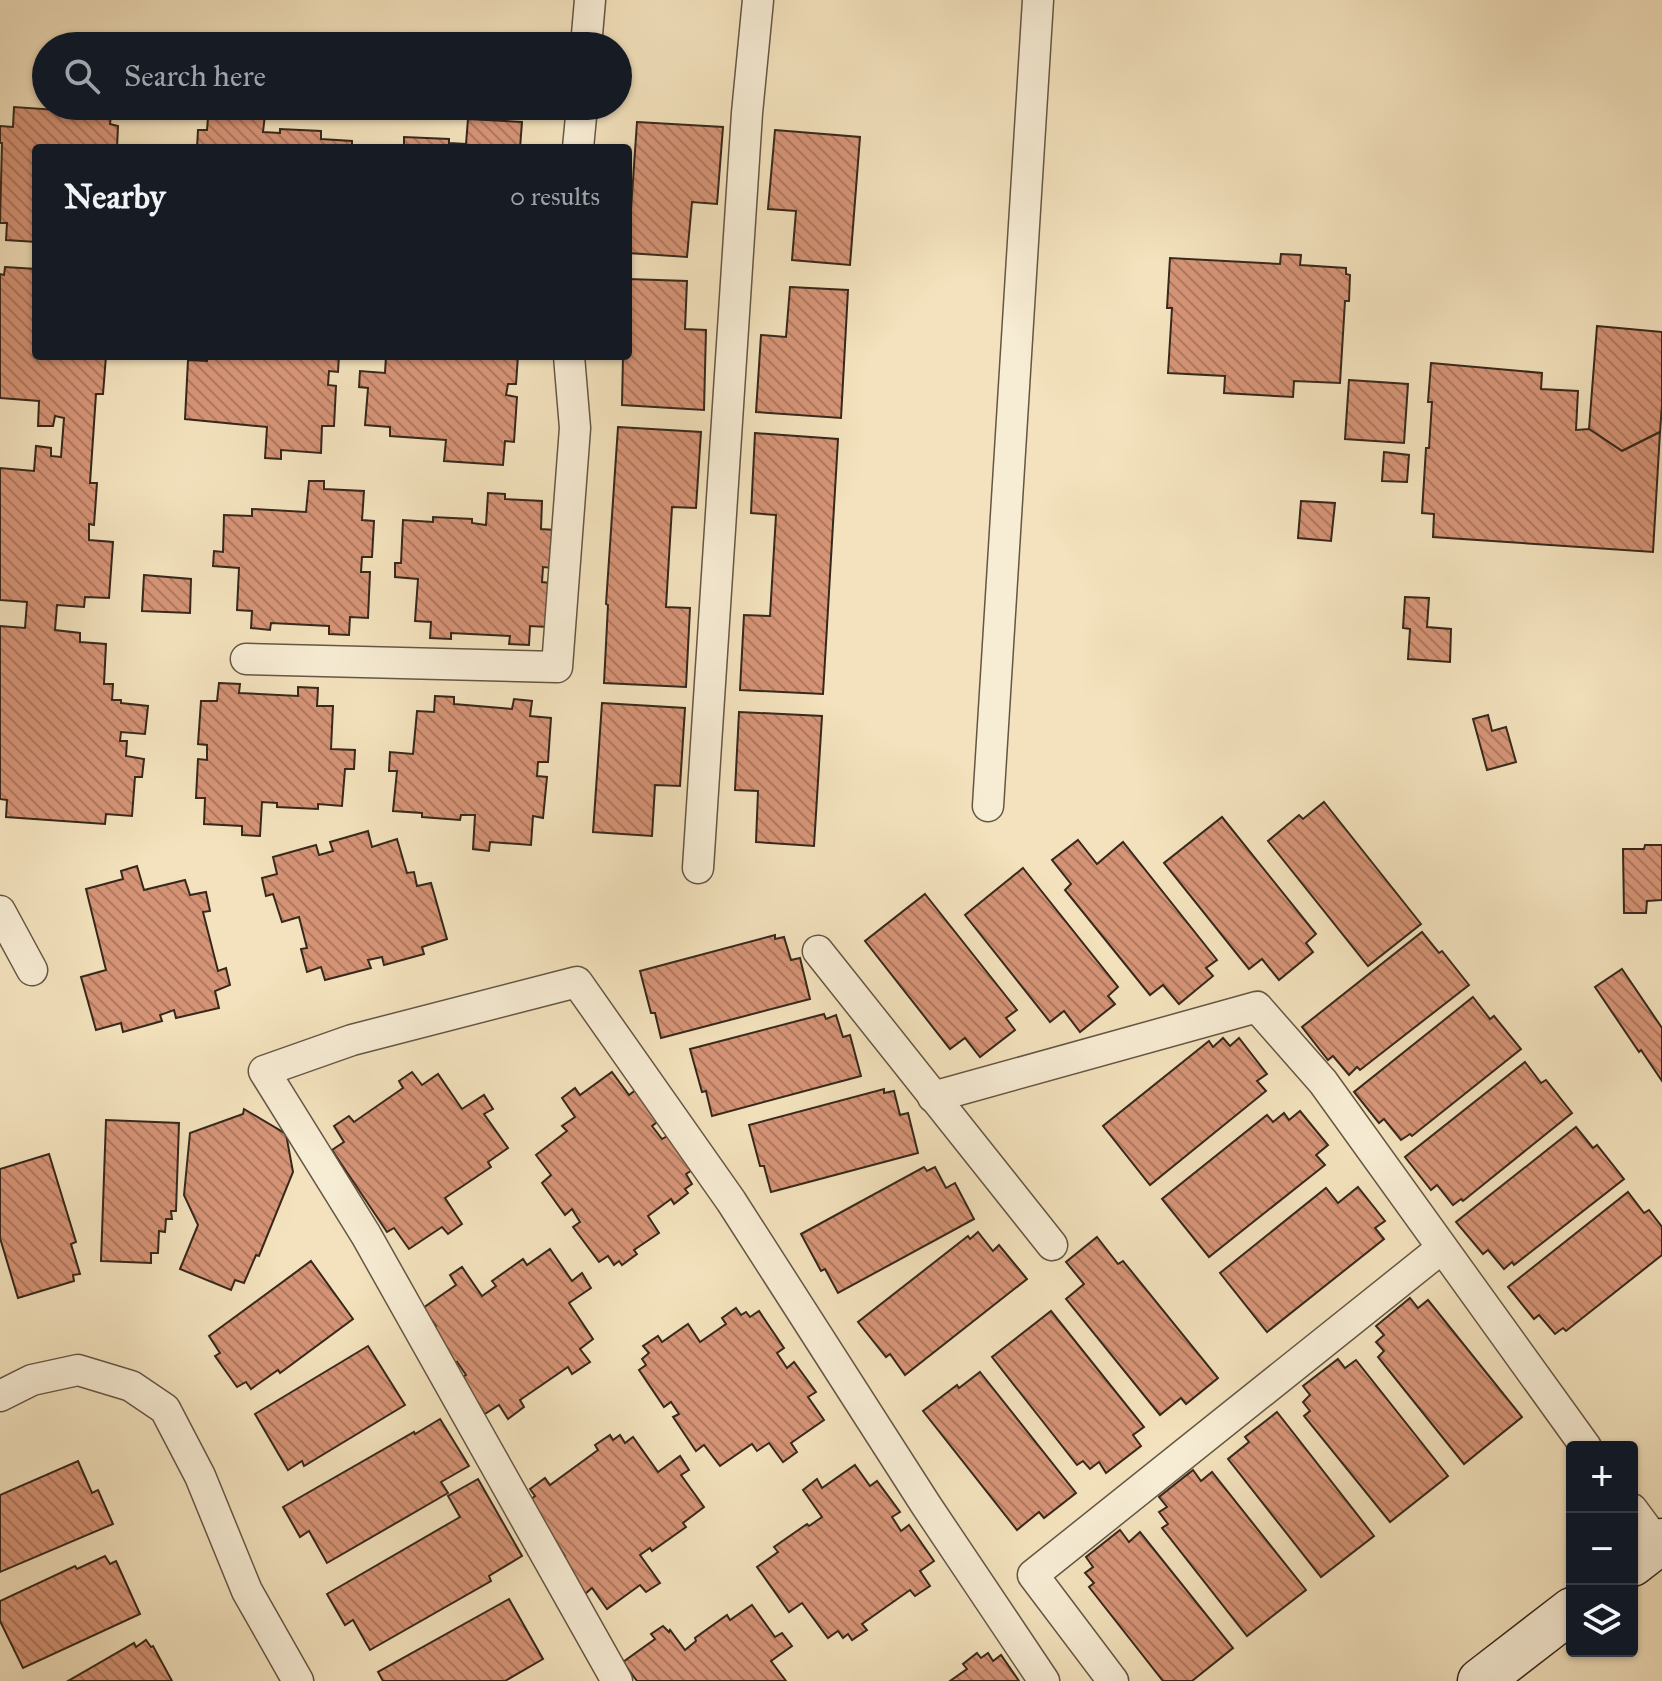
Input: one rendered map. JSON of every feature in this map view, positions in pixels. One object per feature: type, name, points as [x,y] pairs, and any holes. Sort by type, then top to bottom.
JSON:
[{"type":"main road","points":[[1480,1681],[1566,1615]]},
{"type":"lane","points":[[587,32],[590,0]]},
{"type":"lane","points":[[698,868],[746,128],[758,0]]},
{"type":"lane","points":[[988,806],[1038,0]]},
{"type":"lane","points":[[578,144],[581,120]]},
{"type":"lane","points":[[246,659],[557,667],[575,428],[569,360]]},
{"type":"lane","points":[[0,911],[32,970]]},
{"type":"lane","points":[[818,951],[1052,1245]]},
{"type":"lane","points":[[617,1681],[366,1235],[264,1071],[352,1040],[577,982],[731,1201],[926,1505],[1044,1681]]},
{"type":"lane","points":[[933,1097],[1257,1007],[1323,1082],[1582,1441]]},
{"type":"lane","points":[[1113,1681],[1033,1575],[1442,1248]]},
{"type":"lane","points":[[0,1396],[32,1380],[78,1370],[131,1386],[165,1409],[200,1476],[247,1591],[298,1681]]},
{"type":"lane","points":[[1634,1513],[1651,1550]]},
{"type":"building","points":[[14,107],[32,108],[32,120],[110,120],[110,124],[118,126],[117,144],[32,144],[32,242],[6,240],[7,223],[0,223],[0,126],[13,127]]},
{"type":"building","points":[[208,120],[264,120],[263,132],[280,133],[280,129],[321,131],[321,139],[352,141],[352,144],[197,144],[198,130],[207,130]]},
{"type":"building","points":[[468,120],[522,122],[520,144],[466,144]]},
{"type":"building","points":[[637,122],[723,127],[717,204],[692,202],[687,257],[632,253]]},
{"type":"building","points":[[775,130],[860,137],[850,265],[792,260],[796,211],[768,209]]},
{"type":"building","points":[[404,137],[449,139],[449,143],[466,144],[404,144]]},
{"type":"building","points":[[1281,254],[1301,255],[1300,265],[1346,268],[1346,274],[1350,275],[1349,301],[1345,301],[1340,383],[1294,381],[1293,397],[1224,393],[1225,376],[1168,373],[1172,308],[1167,308],[1170,258],[1280,264]]},
{"type":"building","points":[[5,267],[32,269],[32,360],[106,360],[103,394],[96,394],[90,483],[97,483],[94,525],[89,524],[89,540],[113,542],[109,598],[85,597],[84,607],[57,605],[55,630],[80,633],[80,642],[106,644],[104,684],[113,684],[112,700],[148,706],[145,734],[121,732],[120,741],[127,741],[126,756],[144,759],[142,777],[135,777],[132,816],[106,814],[105,824],[6,817],[7,800],[0,799],[0,626],[25,628],[27,602],[0,600],[0,468],[34,471],[36,446],[51,448],[51,456],[61,457],[64,418],[55,416],[53,426],[38,426],[39,401],[0,398],[0,274],[4,275]]},
{"type":"building","points":[[632,279],[687,281],[685,329],[706,330],[704,410],[622,405],[623,360],[632,360]]},
{"type":"building","points":[[790,287],[848,290],[841,418],[756,412],[761,335],[786,337]]},
{"type":"building","points":[[1597,326],[1662,332],[1660,432],[1622,451],[1589,429]]},
{"type":"building","points":[[188,360],[339,360],[338,372],[329,371],[328,385],[336,386],[334,426],[322,426],[321,453],[281,450],[281,459],[265,458],[267,427],[185,419]]},
{"type":"building","points":[[386,360],[518,360],[516,384],[508,384],[506,395],[517,397],[514,442],[505,441],[503,465],[444,461],[446,440],[390,436],[390,427],[365,425],[368,388],[359,387],[360,371],[385,373]]},
{"type":"building","points":[[1431,363],[1542,373],[1541,389],[1578,391],[1576,430],[1589,429],[1622,451],[1660,432],[1653,552],[1433,537],[1434,514],[1422,513],[1432,402],[1428,402]]},
{"type":"building","points":[[1349,380],[1408,384],[1404,443],[1345,439]]},
{"type":"building","points":[[618,427],[701,432],[696,508],[672,507],[666,607],[690,608],[686,687],[604,683]]},
{"type":"building","points":[[755,433],[838,439],[823,694],[740,690],[744,615],[770,616],[776,515],[751,513]]},
{"type":"building","points":[[1384,452],[1409,455],[1407,482],[1382,481]]},
{"type":"building","points":[[309,481],[324,481],[324,489],[364,491],[362,520],[374,521],[372,557],[362,557],[361,572],[370,572],[368,618],[350,617],[349,635],[329,634],[329,626],[271,623],[270,630],[251,628],[252,611],[237,610],[239,568],[213,566],[214,551],[223,552],[224,515],[252,516],[252,509],[306,512]]},
{"type":"building","points":[[488,493],[505,494],[505,499],[542,501],[541,529],[555,530],[552,568],[543,567],[542,582],[550,583],[547,627],[530,626],[529,645],[509,644],[510,636],[451,633],[451,639],[430,638],[431,622],[415,621],[418,579],[395,577],[395,563],[401,563],[403,520],[433,522],[433,517],[472,519],[472,523],[486,525]]},
{"type":"building","points":[[1301,501],[1335,503],[1331,541],[1298,538]]},
{"type":"building","points":[[144,575],[191,579],[190,613],[142,611]]},
{"type":"building","points":[[1405,597],[1429,598],[1427,627],[1451,629],[1450,662],[1408,659],[1410,629],[1403,628]]},
{"type":"building","points":[[219,683],[240,684],[239,693],[298,696],[298,687],[318,688],[317,706],[333,706],[331,749],[355,750],[354,769],[345,769],[342,806],[318,804],[318,809],[277,807],[277,803],[262,802],[260,836],[242,835],[242,826],[204,824],[205,798],[196,798],[198,759],[207,760],[207,745],[198,744],[201,701],[217,701]]},
{"type":"building","points":[[435,696],[454,697],[454,704],[512,709],[514,699],[532,701],[530,716],[551,718],[548,762],[538,762],[537,776],[547,777],[543,818],[533,816],[531,845],[490,842],[489,851],[473,849],[475,815],[461,815],[460,820],[393,811],[397,771],[389,771],[390,752],[413,754],[417,711],[434,712]]},
{"type":"building","points":[[602,703],[685,708],[680,786],[655,785],[652,836],[593,832]]},
{"type":"building","points":[[739,712],[822,716],[814,846],[756,842],[758,791],[735,790]]},
{"type":"building","points":[[1488,715],[1492,731],[1506,727],[1516,762],[1487,770],[1473,719]]},
{"type":"building","points":[[1324,802],[1421,924],[1368,966],[1268,841],[1299,815],[1303,819]]},
{"type":"building","points":[[1222,817],[1316,934],[1306,943],[1313,952],[1279,980],[1262,959],[1249,969],[1164,863]]},
{"type":"building","points":[[368,831],[372,847],[397,839],[407,873],[414,872],[417,886],[431,883],[447,939],[422,947],[424,954],[384,965],[382,957],[368,960],[371,968],[325,980],[321,967],[307,972],[301,949],[307,948],[299,917],[282,922],[273,894],[266,896],[262,878],[277,874],[273,857],[316,845],[319,855],[333,851],[330,842]]},
{"type":"building","points":[[1078,840],[1097,864],[1123,842],[1217,960],[1206,968],[1213,976],[1179,1004],[1163,985],[1150,995],[1065,890],[1071,884],[1052,860]]},
{"type":"building","points":[[1645,845],[1662,845],[1662,900],[1647,901],[1646,913],[1624,913],[1623,849],[1644,849]]},
{"type":"building","points":[[137,866],[144,890],[185,880],[190,895],[206,892],[210,911],[203,912],[218,971],[226,968],[230,985],[215,991],[219,1008],[176,1018],[174,1010],[160,1015],[162,1021],[123,1032],[121,1023],[96,1030],[81,977],[106,970],[86,889],[123,879],[121,871]]},
{"type":"building","points":[[1023,868],[1118,987],[1108,996],[1115,1004],[1080,1032],[1064,1011],[1050,1022],[965,915]]},
{"type":"building","points":[[925,894],[1017,1010],[1006,1018],[1015,1030],[980,1057],[965,1038],[950,1049],[865,941]]},
{"type":"building","points":[[1422,932],[1469,985],[1360,1070],[1357,1067],[1349,1075],[1333,1056],[1328,1060],[1302,1027]]},
{"type":"building","points":[[775,935],[775,939],[784,937],[791,960],[800,958],[810,999],[661,1038],[640,971]]},
{"type":"building","points":[[1622,969],[1662,1028],[1662,1081],[1595,987]]},
{"type":"building","points":[[1473,997],[1490,1019],[1494,1016],[1521,1049],[1412,1136],[1410,1134],[1401,1140],[1384,1119],[1379,1123],[1354,1092]]},
{"type":"building","points":[[824,1014],[826,1019],[836,1015],[843,1037],[850,1035],[861,1076],[712,1116],[690,1049]]},
{"type":"building","points":[[1223,1038],[1230,1046],[1239,1038],[1267,1074],[1257,1081],[1266,1091],[1150,1185],[1103,1126],[1209,1041],[1213,1047]]},
{"type":"building","points":[[1525,1062],[1541,1083],[1546,1080],[1572,1113],[1463,1201],[1461,1199],[1453,1205],[1437,1185],[1431,1190],[1405,1157]]},
{"type":"building","points":[[412,1072],[422,1085],[438,1074],[462,1109],[484,1095],[493,1109],[484,1114],[508,1148],[488,1162],[491,1167],[445,1198],[462,1224],[448,1234],[442,1227],[409,1249],[394,1228],[387,1232],[332,1150],[344,1142],[334,1126],[349,1116],[354,1122],[403,1088],[399,1081]]},
{"type":"building","points":[[612,1072],[629,1095],[637,1089],[660,1120],[652,1126],[662,1139],[669,1135],[694,1169],[686,1174],[692,1184],[685,1189],[688,1193],[674,1204],[671,1199],[648,1216],[659,1233],[634,1250],[637,1254],[622,1265],[619,1261],[614,1265],[608,1256],[599,1262],[573,1227],[580,1222],[572,1209],[565,1215],[542,1183],[551,1175],[536,1155],[567,1131],[562,1126],[575,1117],[562,1098],[575,1088],[580,1095]]},
{"type":"building","points":[[884,1089],[884,1093],[894,1091],[900,1115],[908,1113],[918,1153],[771,1192],[749,1125]]},
{"type":"building","points":[[244,1109],[286,1134],[293,1172],[259,1256],[256,1255],[244,1283],[235,1280],[231,1290],[180,1269],[198,1225],[184,1195],[190,1133],[243,1114]]},
{"type":"building","points":[[1300,1111],[1328,1145],[1316,1155],[1325,1165],[1209,1257],[1162,1199],[1267,1115],[1273,1122],[1284,1113],[1289,1120]]},
{"type":"building","points":[[106,1120],[179,1123],[176,1211],[171,1211],[172,1219],[166,1219],[165,1232],[159,1231],[158,1253],[151,1253],[151,1263],[101,1261]]},
{"type":"building","points":[[1576,1127],[1593,1148],[1597,1145],[1624,1179],[1514,1265],[1512,1262],[1504,1269],[1488,1250],[1483,1254],[1456,1222]]},
{"type":"building","points":[[49,1154],[76,1242],[71,1244],[80,1274],[73,1275],[74,1281],[18,1298],[0,1238],[0,1169]]},
{"type":"building","points":[[924,1167],[927,1171],[935,1167],[946,1188],[955,1183],[974,1219],[838,1293],[825,1269],[821,1271],[801,1234]]},
{"type":"building","points":[[1358,1187],[1385,1221],[1375,1228],[1384,1239],[1267,1332],[1220,1273],[1326,1188],[1338,1203]]},
{"type":"building","points":[[1628,1192],[1644,1213],[1649,1210],[1662,1227],[1662,1255],[1566,1331],[1563,1328],[1555,1334],[1539,1315],[1534,1319],[1508,1287]]},
{"type":"building","points":[[978,1232],[993,1251],[999,1245],[1027,1279],[905,1375],[890,1354],[886,1357],[858,1322],[968,1236],[970,1239]]},
{"type":"building","points":[[1097,1237],[1118,1264],[1123,1261],[1218,1378],[1186,1404],[1181,1398],[1160,1415],[1066,1299],[1084,1284],[1066,1262]]},
{"type":"building","points":[[550,1249],[572,1281],[582,1273],[591,1288],[569,1303],[593,1339],[580,1349],[590,1362],[572,1374],[568,1367],[520,1400],[524,1407],[508,1419],[499,1405],[485,1414],[461,1378],[466,1375],[457,1362],[450,1367],[427,1334],[436,1326],[423,1308],[456,1285],[450,1275],[462,1267],[482,1296],[496,1286],[492,1281],[523,1259],[527,1265]]},
{"type":"building","points":[[311,1261],[353,1319],[280,1373],[278,1370],[251,1389],[246,1382],[237,1387],[215,1356],[220,1353],[209,1336]]},
{"type":"building","points":[[1410,1298],[1418,1308],[1428,1300],[1522,1417],[1464,1464],[1378,1357],[1384,1351],[1376,1342],[1384,1335],[1376,1326]]},
{"type":"building","points":[[736,1308],[741,1315],[746,1312],[750,1317],[759,1311],[784,1348],[777,1353],[787,1368],[794,1362],[816,1392],[808,1397],[824,1420],[791,1443],[797,1452],[783,1462],[769,1443],[757,1451],[752,1444],[720,1466],[704,1445],[696,1451],[673,1417],[679,1414],[671,1402],[664,1407],[639,1370],[646,1365],[642,1359],[649,1353],[643,1346],[658,1336],[662,1342],[688,1324],[700,1342],[726,1324],[722,1318]]},
{"type":"building","points":[[1051,1311],[1144,1427],[1133,1435],[1141,1446],[1106,1473],[1099,1462],[1090,1469],[1083,1461],[1077,1465],[992,1357]]},
{"type":"building","points":[[368,1346],[405,1405],[304,1466],[302,1461],[288,1470],[255,1414]]},
{"type":"building","points":[[1338,1359],[1345,1368],[1356,1360],[1448,1476],[1390,1522],[1304,1416],[1310,1411],[1303,1402],[1310,1395],[1303,1386]]},
{"type":"building","points":[[980,1372],[1076,1493],[1044,1518],[1039,1512],[1017,1530],[923,1411]]},
{"type":"building","points":[[1277,1412],[1374,1536],[1321,1577],[1228,1459],[1249,1442],[1245,1437]]},
{"type":"building","points":[[440,1419],[469,1466],[441,1482],[448,1493],[327,1563],[309,1531],[300,1537],[283,1507]]},
{"type":"building","points":[[610,1435],[613,1440],[620,1435],[625,1443],[633,1437],[658,1472],[680,1456],[689,1470],[681,1475],[704,1507],[683,1523],[686,1527],[652,1551],[650,1548],[640,1555],[660,1583],[646,1592],[640,1585],[607,1609],[592,1588],[585,1594],[559,1559],[565,1556],[529,1501],[535,1496],[530,1489],[545,1478],[550,1485],[598,1450],[595,1445]]},
{"type":"building","points":[[78,1461],[92,1493],[98,1490],[113,1524],[0,1572],[0,1495]]},
{"type":"building","points":[[855,1465],[870,1486],[877,1481],[900,1512],[892,1517],[901,1531],[909,1525],[934,1561],[920,1571],[930,1586],[915,1596],[910,1590],[862,1624],[867,1630],[852,1640],[848,1634],[843,1638],[838,1631],[828,1638],[802,1603],[789,1612],[757,1567],[778,1552],[774,1547],[822,1517],[803,1490],[817,1479],[822,1488]]},
{"type":"building","points":[[1193,1470],[1201,1481],[1212,1472],[1306,1590],[1247,1636],[1162,1528],[1168,1524],[1159,1512],[1167,1507],[1159,1497]]},
{"type":"building","points":[[478,1479],[522,1556],[489,1576],[491,1581],[370,1650],[353,1620],[345,1625],[327,1594],[460,1517],[448,1496]]},
{"type":"building","points":[[1120,1530],[1129,1542],[1140,1532],[1233,1648],[1192,1681],[1163,1681],[1089,1587],[1094,1583],[1085,1573],[1093,1567],[1086,1557]]},
{"type":"building","points":[[105,1556],[110,1564],[116,1561],[140,1614],[23,1668],[0,1621],[0,1601],[75,1566],[77,1569]]},
{"type":"building","points":[[509,1599],[543,1659],[505,1681],[383,1681],[378,1672]]},
{"type":"building","points":[[752,1605],[775,1637],[782,1633],[792,1646],[771,1661],[786,1681],[637,1681],[623,1662],[655,1639],[651,1634],[663,1626],[670,1630],[685,1650],[696,1641],[695,1638],[727,1615],[730,1620]]},
{"type":"building","points":[[146,1640],[153,1646],[172,1681],[68,1681],[134,1643],[136,1647]]},
{"type":"building","points":[[977,1653],[981,1658],[988,1653],[993,1661],[1001,1655],[1019,1681],[950,1681],[967,1669],[963,1664]]}]
